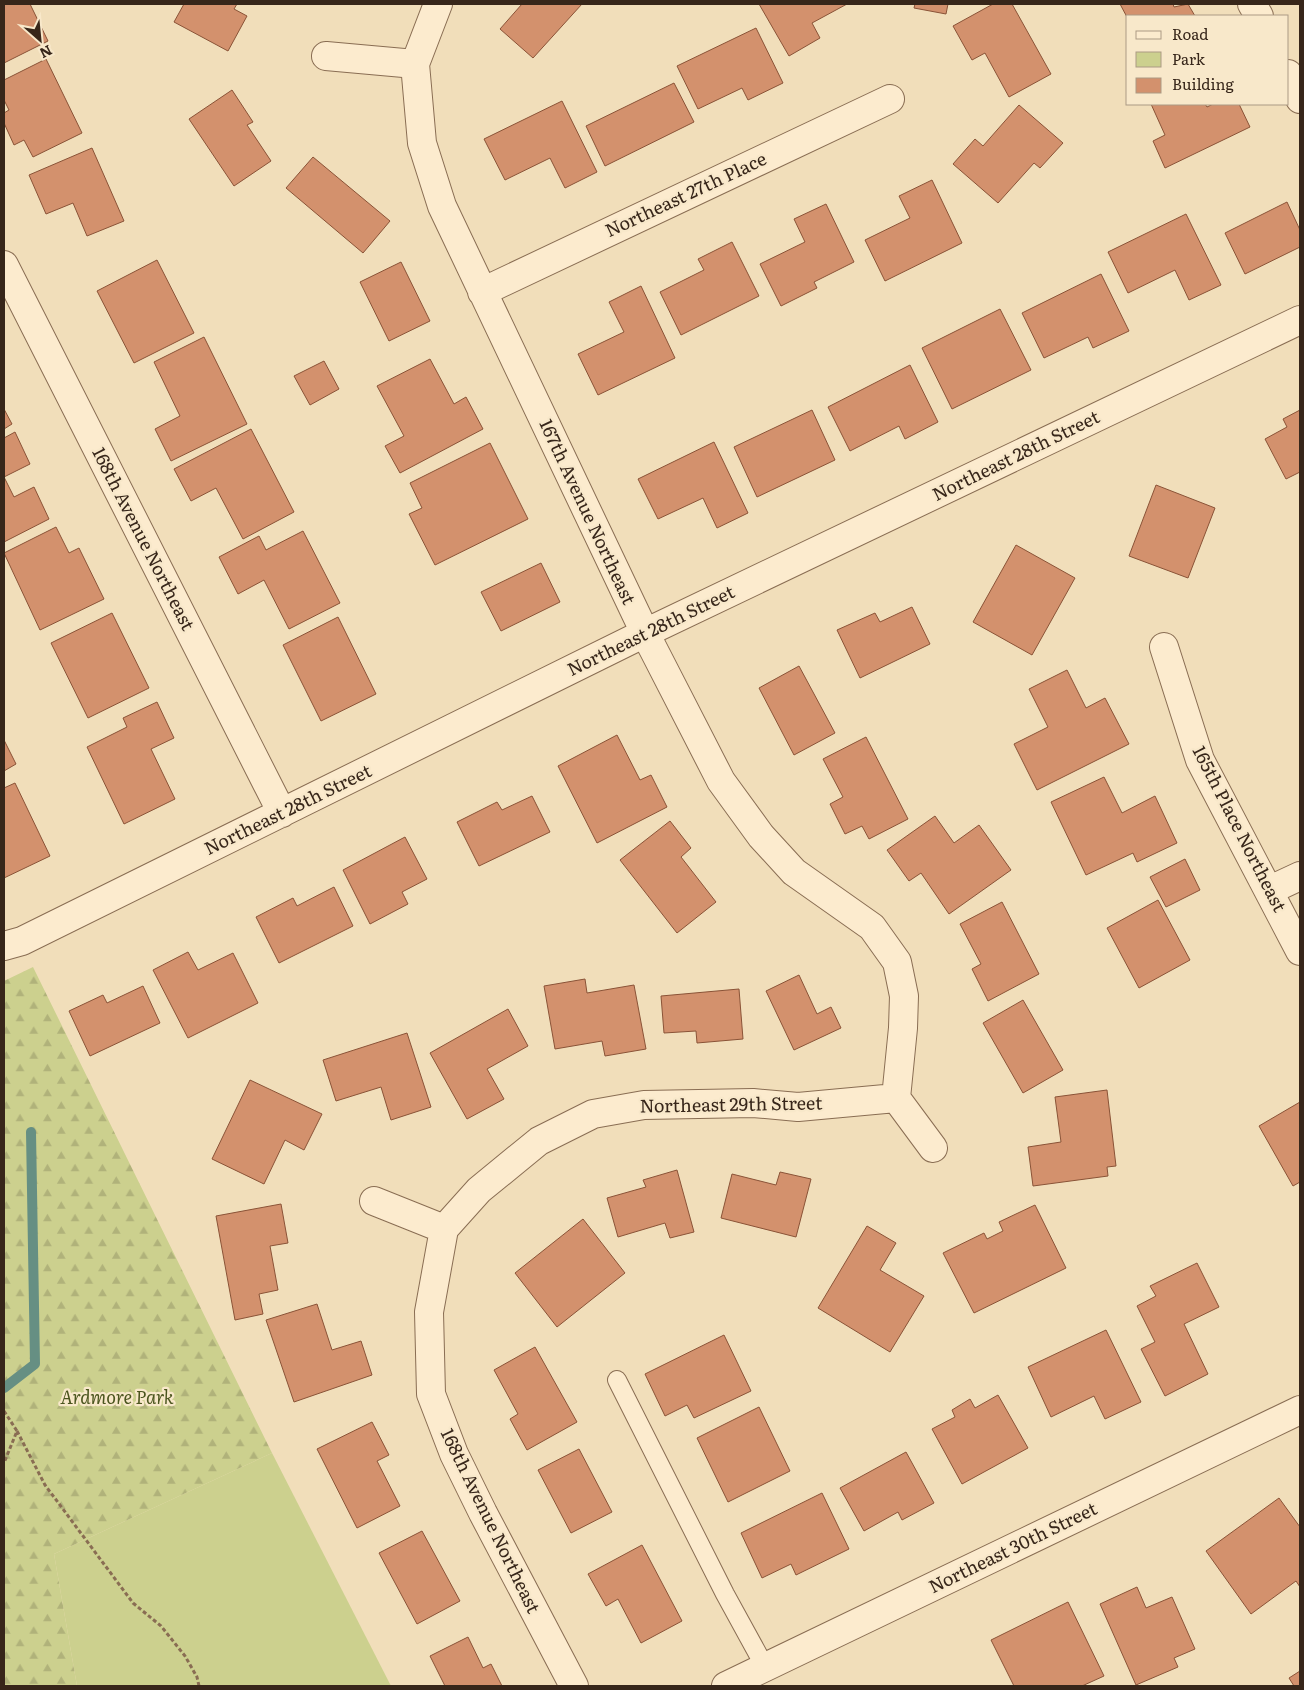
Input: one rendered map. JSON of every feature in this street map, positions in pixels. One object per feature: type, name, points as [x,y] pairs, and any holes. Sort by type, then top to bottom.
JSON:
[{"type":"street","points":[[326,56],[415,64],[438,4]]},
{"type":"street","name":"167th Avenue Northeast","points":[[415,64],[422,143],[442,206],[645,634],[722,781],[761,836],[794,872],[872,927],[897,962],[904,996],[903,1028],[896,1098]]},
{"type":"street","points":[[1289,76],[1300,99]]},
{"type":"street","name":"Northeast 27th Place","points":[[482,292],[890,99]]},
{"type":"street","name":"168th Avenue Northeast","points":[[4,265],[282,813]]},
{"type":"street","name":"Northeast 28th Street","points":[[4,946],[22,941],[645,634],[1300,320]]},
{"type":"street","name":"165th Place Northeast","points":[[1164,647],[1200,760],[1270,890],[1300,951]]},
{"type":"street","points":[[1270,890],[1300,876]]},
{"type":"street","points":[[896,1098],[933,1148]]},
{"type":"street","name":"Northeast 29th Street","points":[[444,1229],[479,1190],[539,1141],[593,1114],[644,1105],[753,1103],[798,1107],[896,1098]]},
{"type":"street","points":[[374,1201],[444,1229]]},
{"type":"street","name":"168th Avenue Northeast","points":[[444,1229],[429,1312],[431,1394],[454,1454],[483,1514],[574,1686]]},
{"type":"street","name":"Northeast 30th Street","points":[[726,1686],[1300,1410]]},
{"type":"lane","points":[[618,1380],[725,1594],[765,1668]]},
{"type":"path","points":[[4,1411],[17,1431],[45,1485],[133,1603],[161,1626],[185,1656],[197,1677],[199,1686]]},
{"type":"path","points":[[4,1463],[17,1431]]},
{"type":"green space","name":"Ardmore Park","points":[[33,967],[272,1453],[54,1554],[77,1686],[4,1686],[4,981]]},
{"type":"green space","points":[[272,1453],[391,1686],[77,1686],[54,1554]]},
{"type":"building","points":[[4,4],[30,4],[48,41],[4,63]]},
{"type":"building","points":[[184,4],[237,4],[234,9],[247,16],[228,51],[174,22]]},
{"type":"building","points":[[522,4],[582,4],[533,58],[500,29]]},
{"type":"building","points":[[759,4],[847,4],[812,23],[820,38],[789,56]]},
{"type":"building","points":[[915,4],[948,4],[946,14],[914,8]]},
{"type":"building","points":[[993,4],[1012,4],[1051,74],[1009,97],[985,53],[972,60],[953,26]]},
{"type":"building","points":[[1120,4],[1173,4],[1174,7],[1188,4],[1194,15],[1126,15]]},
{"type":"building","points":[[756,28],[783,83],[748,100],[742,88],[698,109],[677,66]]},
{"type":"building","points":[[46,59],[82,133],[33,157],[24,140],[14,145],[4,123],[4,113],[9,110],[4,100],[4,80]]},
{"type":"building","points":[[674,83],[694,122],[605,166],[586,126]]},
{"type":"building","points":[[232,90],[253,122],[247,125],[271,161],[234,186],[189,119]]},
{"type":"building","points":[[562,101],[597,172],[565,188],[550,158],[505,180],[484,139]]},
{"type":"building","points":[[1019,105],[1063,143],[1040,168],[1034,163],[998,203],[953,164],[975,139],[983,146]]},
{"type":"building","points":[[1151,105],[1206,105],[1207,107],[1211,105],[1239,105],[1250,127],[1165,168],[1153,141],[1165,135]]},
{"type":"building","points":[[92,148],[124,221],[87,236],[73,203],[46,214],[29,175]]},
{"type":"building","points":[[313,157],[390,221],[363,253],[286,188]]},
{"type":"building","points":[[932,180],[962,243],[885,281],[865,240],[910,218],[899,196]]},
{"type":"building","points":[[1287,202],[1300,230],[1300,247],[1245,274],[1225,233]]},
{"type":"building","points":[[826,204],[854,262],[814,282],[817,288],[781,306],[760,264],[805,242],[794,219]]},
{"type":"building","points":[[1186,214],[1221,285],[1189,300],[1175,270],[1128,293],[1108,252]]},
{"type":"building","points":[[732,242],[759,296],[681,335],[660,292],[704,270],[698,259]]},
{"type":"building","points":[[157,260],[194,333],[134,363],[97,291]]},
{"type":"building","points":[[401,262],[430,321],[389,341],[360,282]]},
{"type":"building","points":[[1101,274],[1129,331],[1093,348],[1088,337],[1044,358],[1022,313]]},
{"type":"building","points":[[641,286],[675,358],[598,395],[578,354],[624,332],[609,302]]},
{"type":"building","points":[[1000,309],[1031,370],[952,409],[922,348]]},
{"type":"building","points":[[204,337],[247,424],[171,461],[155,429],[180,416],[154,362]]},
{"type":"building","points":[[430,359],[454,404],[466,397],[483,429],[400,473],[385,446],[404,436],[377,386]]},
{"type":"building","points":[[324,361],[339,389],[310,405],[294,376]]},
{"type":"building","points":[[910,365],[938,422],[905,439],[899,426],[850,451],[828,407]]},
{"type":"building","points":[[4,409],[12,424],[4,429]]},
{"type":"building","points":[[812,410],[835,460],[757,497],[734,447]]},
{"type":"building","points":[[1300,410],[1300,472],[1286,479],[1265,439],[1287,427],[1283,419]]},
{"type":"building","points":[[251,429],[294,512],[243,539],[216,488],[191,501],[174,469]]},
{"type":"building","points":[[15,432],[30,464],[4,477],[4,438]]},
{"type":"building","points":[[714,442],[748,513],[717,528],[703,498],[658,519],[638,479]]},
{"type":"building","points":[[490,443],[528,519],[435,565],[409,514],[422,508],[410,483]]},
{"type":"building","points":[[4,477],[14,497],[34,487],[49,519],[4,542]]},
{"type":"building","points":[[1156,485],[1215,508],[1188,578],[1129,556]]},
{"type":"building","points":[[56,527],[69,553],[79,548],[104,599],[40,630],[4,553]]},
{"type":"building","points":[[303,531],[340,603],[289,629],[264,580],[238,594],[219,557],[259,536],[266,550]]},
{"type":"building","points":[[1016,545],[1075,578],[1032,655],[973,622]]},
{"type":"building","points":[[541,563],[560,602],[501,631],[481,592]]},
{"type":"building","points":[[912,607],[930,644],[860,678],[837,630],[875,613],[880,622]]},
{"type":"building","points":[[112,613],[149,688],[88,718],[51,643]]},
{"type":"building","points":[[338,617],[376,694],[321,721],[283,645]]},
{"type":"building","points":[[799,666],[835,733],[794,755],[759,688]]},
{"type":"building","points":[[1067,670],[1086,708],[1105,698],[1129,744],[1037,790],[1014,744],[1048,727],[1029,689]]},
{"type":"building","points":[[157,702],[174,738],[151,749],[175,799],[124,824],[87,747],[127,727],[123,718]]},
{"type":"building","points":[[617,735],[640,780],[651,775],[667,807],[597,843],[558,766]]},
{"type":"building","points":[[866,737],[908,819],[869,839],[862,826],[845,834],[830,804],[843,797],[823,759]]},
{"type":"building","points":[[4,740],[16,764],[4,771]]},
{"type":"building","points":[[1104,777],[1122,813],[1155,796],[1177,843],[1137,862],[1133,853],[1086,875],[1051,802]]},
{"type":"building","points":[[15,783],[50,856],[4,878],[4,788]]},
{"type":"building","points":[[532,796],[550,832],[479,866],[457,822],[497,802],[502,810]]},
{"type":"building","points":[[935,816],[954,843],[979,825],[1011,870],[949,914],[921,873],[909,881],[887,850]]},
{"type":"building","points":[[670,821],[691,848],[681,857],[716,902],[677,933],[620,860]]},
{"type":"building","points":[[405,837],[427,879],[402,892],[408,904],[370,924],[343,870]]},
{"type":"building","points":[[1185,859],[1200,890],[1166,907],[1150,877]]},
{"type":"building","points":[[334,887],[353,926],[279,963],[256,917],[293,898],[297,906]]},
{"type":"building","points":[[1158,900],[1190,960],[1139,988],[1107,928]]},
{"type":"building","points":[[1002,902],[1039,974],[988,1001],[972,969],[981,964],[960,924]]},
{"type":"building","points":[[188,952],[198,970],[233,953],[258,1003],[188,1038],[153,970]]},
{"type":"building","points":[[799,975],[817,1014],[831,1007],[841,1028],[794,1050],[766,991]]},
{"type":"building","points":[[585,979],[587,993],[634,985],[646,1049],[605,1056],[602,1041],[555,1049],[544,986]]},
{"type":"building","points":[[143,986],[160,1023],[90,1056],[69,1011],[103,995],[107,1003]]},
{"type":"building","points":[[739,989],[743,1039],[697,1043],[696,1031],[664,1033],[661,996]]},
{"type":"building","points":[[1023,1000],[1063,1070],[1023,1093],[983,1023]]},
{"type":"building","points":[[508,1009],[528,1046],[487,1069],[504,1099],[467,1119],[430,1053]]},
{"type":"building","points":[[407,1033],[431,1107],[391,1120],[381,1087],[336,1101],[323,1060]]},
{"type":"building","points":[[250,1080],[322,1114],[304,1150],[285,1140],[264,1184],[212,1159]]},
{"type":"building","points":[[1107,1090],[1116,1166],[1107,1167],[1108,1176],[1033,1186],[1028,1147],[1061,1142],[1055,1097]]},
{"type":"building","points":[[1300,1102],[1300,1182],[1293,1186],[1259,1126]]},
{"type":"building","points":[[677,1170],[694,1232],[670,1238],[665,1223],[618,1237],[607,1198],[646,1187],[643,1180]]},
{"type":"building","points":[[780,1172],[811,1179],[796,1237],[721,1218],[732,1174],[776,1185]]},
{"type":"building","points":[[281,1204],[288,1243],[270,1246],[278,1290],[259,1294],[263,1314],[235,1320],[216,1216]]},
{"type":"building","points":[[1035,1205],[1066,1268],[974,1313],[943,1253],[984,1233],[987,1239],[1003,1231],[999,1222]]},
{"type":"building","points":[[583,1219],[625,1273],[557,1327],[515,1273]]},
{"type":"building","points":[[867,1226],[896,1243],[880,1270],[924,1296],[890,1352],[818,1308]]},
{"type":"building","points":[[1197,1263],[1219,1307],[1184,1324],[1208,1374],[1165,1396],[1141,1349],[1155,1342],[1137,1306],[1156,1296],[1150,1286]]},
{"type":"building","points":[[317,1304],[332,1350],[361,1341],[372,1375],[294,1402],[266,1320]]},
{"type":"building","points":[[1106,1330],[1141,1402],[1105,1419],[1094,1396],[1051,1417],[1028,1367]]},
{"type":"building","points":[[724,1335],[751,1391],[694,1418],[687,1405],[665,1416],[645,1374]]},
{"type":"building","points":[[535,1347],[577,1422],[527,1450],[510,1419],[518,1414],[494,1370]]},
{"type":"building","points":[[998,1395],[1028,1448],[962,1484],[932,1429],[955,1417],[952,1410],[970,1399],[975,1408]]},
{"type":"building","points":[[759,1407],[790,1471],[728,1502],[697,1438]]},
{"type":"building","points":[[372,1422],[389,1455],[377,1461],[400,1506],[357,1528],[317,1449]]},
{"type":"building","points":[[579,1449],[612,1512],[571,1533],[538,1470]]},
{"type":"building","points":[[906,1452],[934,1503],[902,1520],[898,1512],[864,1531],[840,1488]]},
{"type":"building","points":[[822,1493],[849,1549],[796,1575],[791,1564],[762,1578],[741,1533]]},
{"type":"building","points":[[1279,1498],[1300,1527],[1300,1587],[1296,1581],[1251,1614],[1206,1551]]},
{"type":"building","points":[[422,1531],[460,1601],[417,1624],[379,1553]]},
{"type":"building","points":[[642,1545],[682,1621],[641,1643],[618,1599],[606,1606],[588,1574]]},
{"type":"building","points":[[1137,1587],[1146,1608],[1172,1597],[1195,1649],[1174,1658],[1178,1667],[1136,1685],[1100,1604]]},
{"type":"building","points":[[1068,1602],[1104,1676],[1082,1686],[1014,1686],[991,1640]]},
{"type":"building","points":[[468,1637],[483,1668],[491,1664],[502,1686],[445,1686],[430,1656]]},
{"type":"building","points":[[1300,1671],[1300,1686],[1294,1686],[1289,1678]]},
{"type":"waterway","points":[[4,1388],[35,1364],[31,1132]]}]
